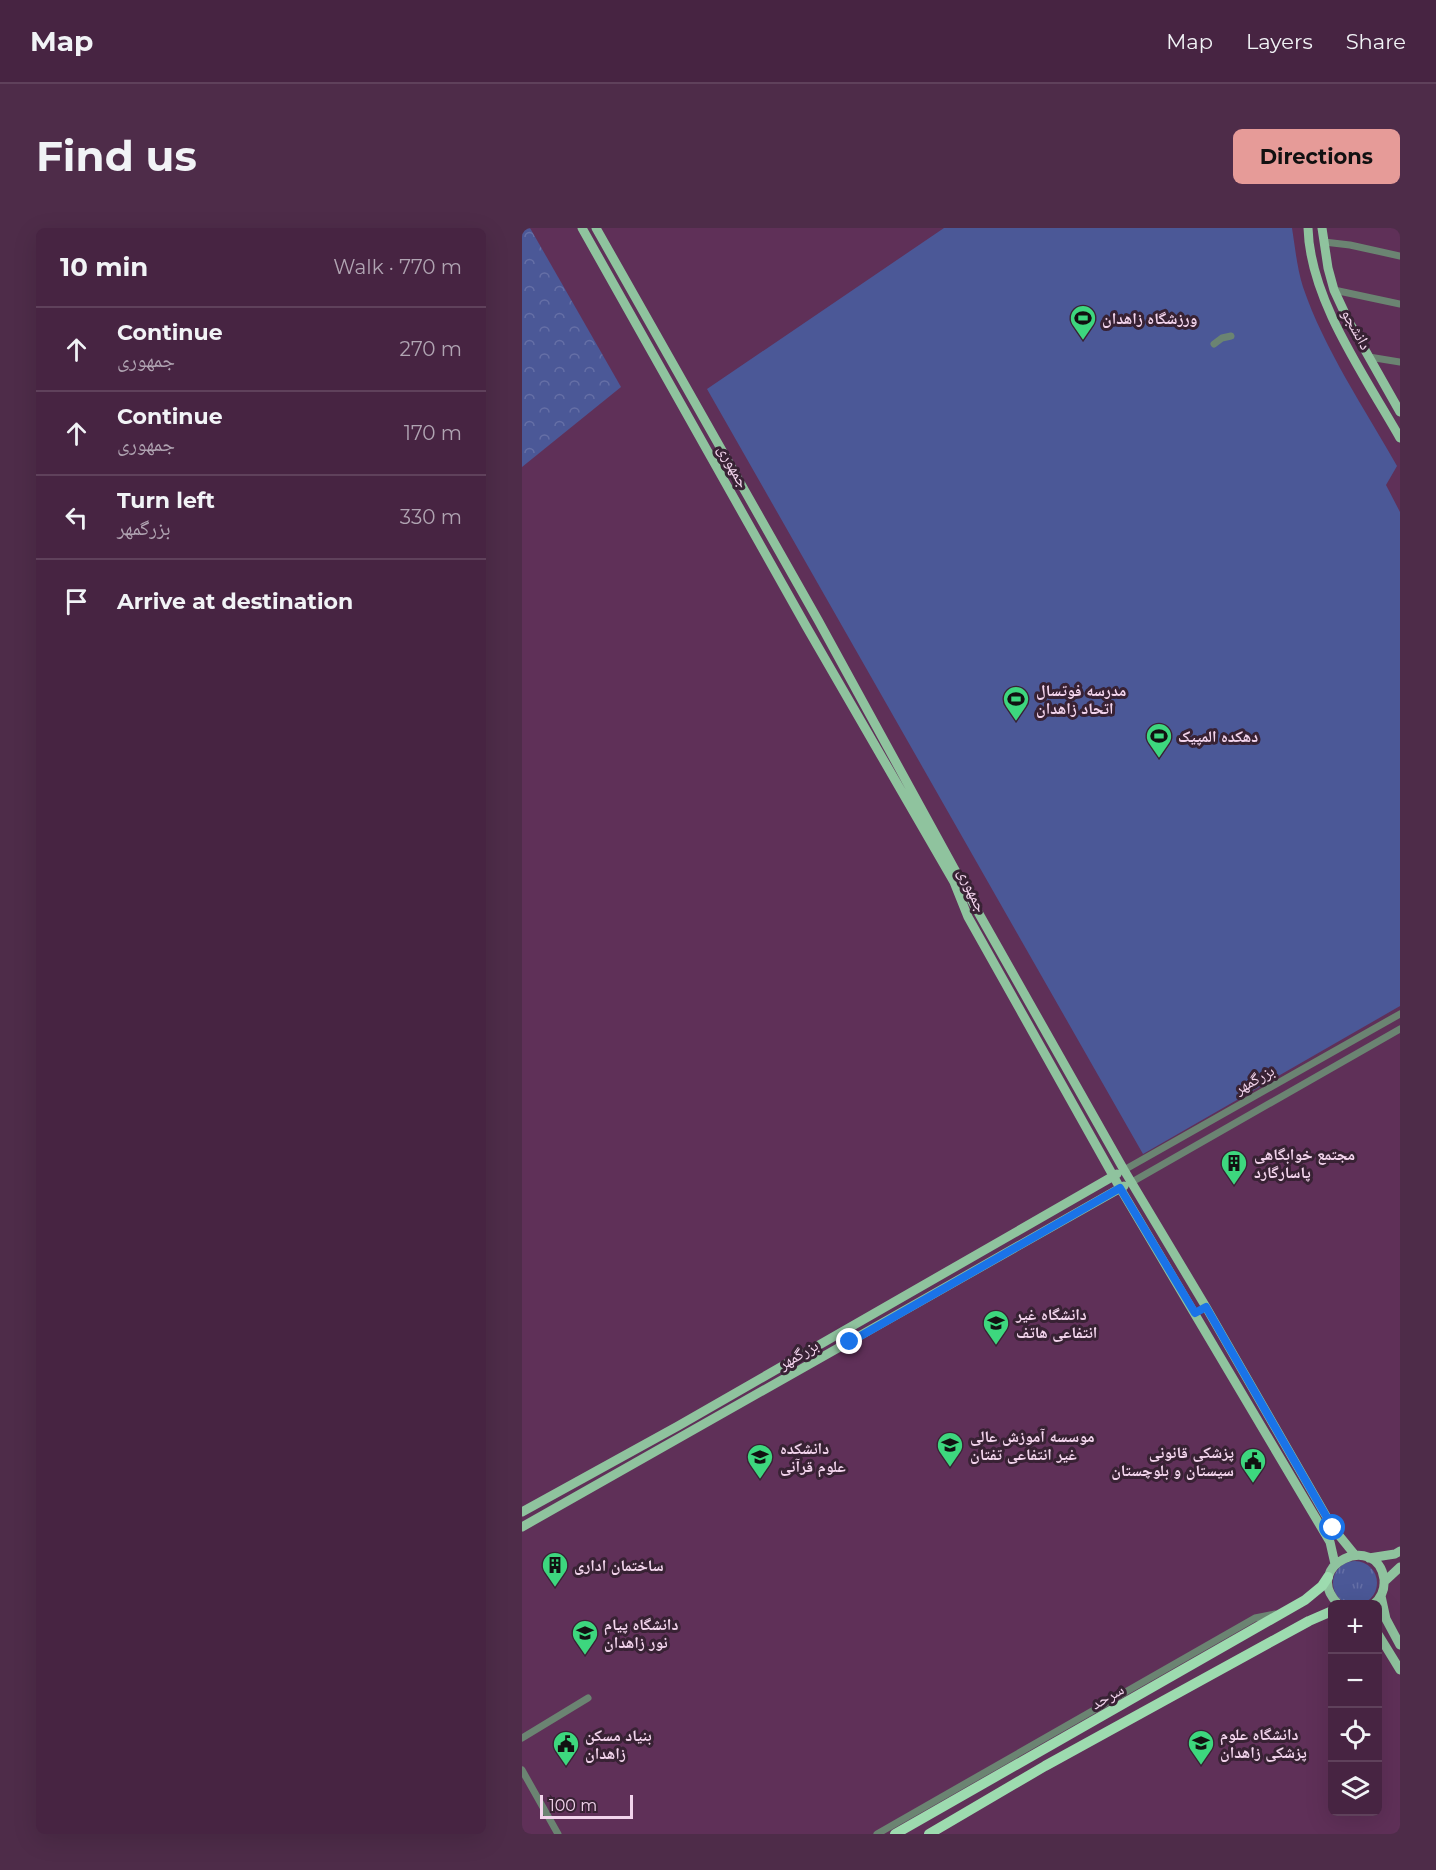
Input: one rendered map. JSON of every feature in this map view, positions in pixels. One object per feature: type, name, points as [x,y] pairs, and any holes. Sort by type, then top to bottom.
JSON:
[{"type":"highway","name":"سرحد","points":[[895,1834],[1283,1612],[1315,1593],[1328,1577]]},
{"type":"highway","name":"سرحد","points":[[929,1834],[1085,1743],[1328,1613]]},
{"type":"main road","name":"جمهوری","points":[[582,228],[806,626],[954,882],[968,917],[1120,1188],[1330,1542],[1335,1564]]},
{"type":"main road","name":"جمهوری","points":[[596,228],[818,620],[978,912],[1124,1170],[1333,1528],[1355,1555]]},
{"type":"main road","name":"دانشجو","points":[[1308,228],[1308,243],[1320,293],[1400,438]]},
{"type":"main road","name":"دانشجو","points":[[1323,228],[1334,290],[1400,412]]},
{"type":"main road","points":[[1371,386],[1382,379]]},
{"type":"main road","points":[[806,626],[818,620]]},
{"type":"main road","points":[[968,917],[978,912]]},
{"type":"main road","name":"بزرگمهر","points":[[522,1512],[688,1420],[1124,1170]]},
{"type":"main road","name":"بزرگمهر","points":[[522,1527],[1132,1182]]},
{"type":"main road","points":[[992,1246],[998,1257]]},
{"type":"main road","points":[[1195,1313],[1206,1307]]},
{"type":"main road","points":[[1335,1600],[1329,1591],[1328,1577],[1335,1564],[1341,1559],[1355,1555],[1369,1558],[1395,1554],[1400,1551]]},
{"type":"main road","points":[[1369,1558],[1380,1568],[1384,1582],[1381,1596],[1386,1619],[1400,1645]]},
{"type":"main road","points":[[1384,1582],[1400,1567]]},
{"type":"main road","points":[[1378,1600],[1381,1596]]},
{"type":"main road","points":[[1382,1642],[1400,1670]]},
{"type":"street","points":[[1324,242],[1400,256]]},
{"type":"street","points":[[1334,290],[1400,304]]},
{"type":"street","points":[[1214,344],[1222,338],[1231,336]]},
{"type":"street","points":[[1369,357],[1400,362]]},
{"type":"street","name":"بزرگمهر","points":[[1124,1170],[1400,1014]]},
{"type":"street","name":"بزرگمهر","points":[[1132,1182],[1400,1029]]},
{"type":"street","points":[[1319,1060],[1325,1071]]},
{"type":"street","points":[[877,1834],[1255,1618],[1283,1612]]},
{"type":"street","points":[[522,1738],[588,1698]]},
{"type":"street","points":[[522,1770],[558,1834]]},
{"type":"green space","points":[[522,228],[530,228],[621,387],[522,467]]},
{"type":"green space","name":"دهکده المپیک","points":[[944,228],[1292,228],[1303,287],[1322,333],[1397,466],[1386,485],[1400,512],[1400,1006],[1143,1154],[707,389]]},
{"type":"green space","points":[[1355,1561],[1363,1563],[1375,1575],[1377,1583],[1375,1591],[1367,1600],[1343,1600],[1335,1591],[1333,1583],[1335,1575],[1347,1563]]},
{"type":"place","name":"ورزشگاه زاهدان","points":[[1083,341]]},
{"type":"place","name":"مدرسه فوتسال اتحاد زاهدان","points":[[1016,722]]},
{"type":"place","name":"دهکده المپیک","points":[[1159,759]]},
{"type":"place","name":"مجتمع خوابگاهی پاسارگارد","points":[[1234,1186]]},
{"type":"place","name":"دانشگاه غیر انتفاعی هاتف","points":[[996,1346]]},
{"type":"place","name":"موسسه آموزش عالی غیر انتفاعی تفتان","points":[[950,1468]]},
{"type":"place","name":"دانشکده علوم قرآنی","points":[[760,1480]]},
{"type":"place","name":"پزشکی قانونی سیستان و بلوچستان","points":[[1253,1484]]},
{"type":"place","name":"ساختمان اداری","points":[[555,1588]]},
{"type":"place","name":"دانشگاه پیام نور زاهدان","points":[[585,1656]]},
{"type":"place","name":"دانشگاه علوم پزشکی زاهدان","points":[[1201,1766]]},
{"type":"place","name":"بنیاد مسکن زاهدان","points":[[566,1767]]},
{"type":"route","points":[[850,1342],[1120,1188],[1195,1313],[1206,1307],[1333,1528]]}]
